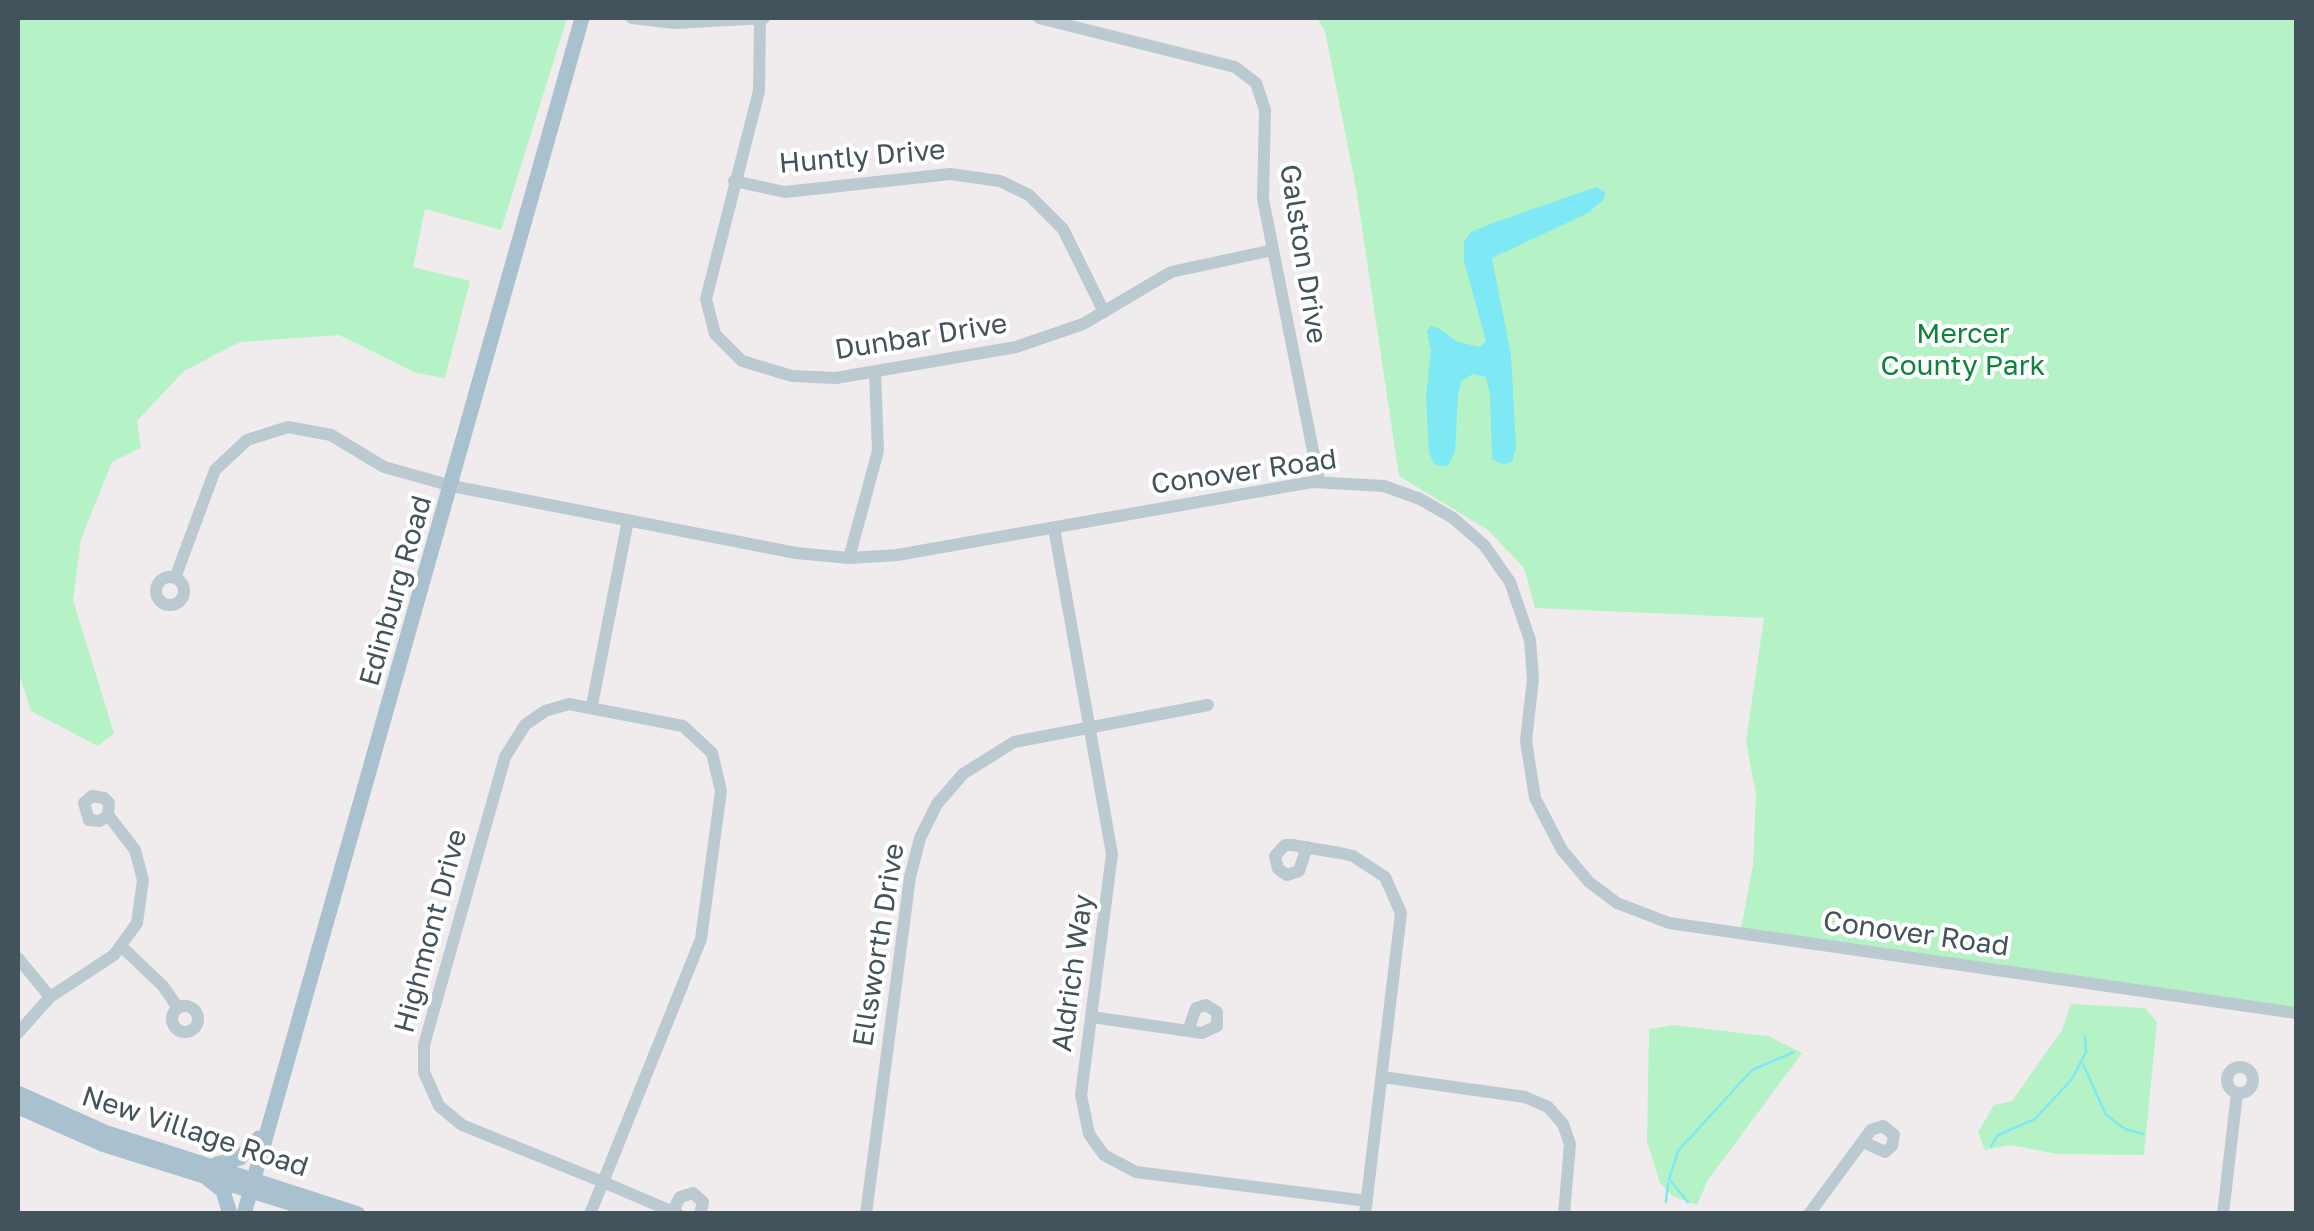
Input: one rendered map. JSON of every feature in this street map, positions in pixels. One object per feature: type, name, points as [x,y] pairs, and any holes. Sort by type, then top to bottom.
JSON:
[{"type":"main road","name":"Edinburg Road","points":[[244,1214],[582,18]]},
{"type":"main road","name":"New Village Road","points":[[18,1093],[106,1133],[204,1169]]},
{"type":"main road","name":"New Village Road","points":[[18,1107],[102,1144],[358,1214]]},
{"type":"main road","points":[[232,1214],[223,1191],[204,1169],[240,1158],[265,1131]]},
{"type":"main road","name":"Edinburg Road","points":[[232,1214],[250,1182]]},
{"type":"main road","name":"New Village Road","points":[[250,1182],[325,1214]]},
{"type":"street","points":[[632,18],[674,24],[762,18]]},
{"type":"street","name":"Dunbar Drive","points":[[762,18],[759,91],[706,299],[710,323],[722,344],[742,361],[792,376],[836,378],[1039,342],[1104,312],[1171,272],[1273,250]]},
{"type":"street","name":"Galston Drive","points":[[1039,18],[1235,67],[1248,75],[1264,101],[1260,172],[1319,481]]},
{"type":"street","name":"Huntly Drive","points":[[734,181],[785,192],[950,174],[1000,181],[1029,195],[1064,228],[1104,312]]},
{"type":"street","points":[[848,558],[878,452],[880,414],[875,373]]},
{"type":"street","name":"Conover Road","points":[[175,578],[215,470],[235,448],[261,433],[288,427],[318,430],[384,467],[452,486],[848,558],[896,555],[1319,481],[1360,482],[1420,498],[1469,531],[1498,562],[1518,600],[1530,640],[1533,679],[1526,741],[1536,798],[1562,850],[1589,882],[1617,903],[1669,923],[2296,1013]]},
{"type":"street","points":[[590,1214],[702,939],[722,791],[712,753],[695,733],[672,721],[592,705],[628,520]]},
{"type":"street","name":"Aldrich Way","points":[[1054,528],[1112,866],[1081,1108],[1088,1134],[1114,1162],[1136,1172],[1366,1207]]},
{"type":"street","name":"Highmont Drive","points":[[592,705],[556,706],[534,717],[516,735],[506,757],[424,1045],[424,1072],[439,1106],[462,1124],[676,1212]]},
{"type":"street","name":"Ellsworth Drive","points":[[866,1214],[910,876],[928,819],[963,774],[996,751],[1031,737],[1208,705]]},
{"type":"street","points":[[18,1032],[50,996],[122,947],[137,923],[143,880],[135,850],[108,815]]},
{"type":"street","points":[[1307,848],[1364,860],[1384,877],[1398,900],[1402,925],[1366,1207]]},
{"type":"street","points":[[122,947],[164,986],[178,1008]]},
{"type":"street","points":[[18,958],[50,996]]},
{"type":"street","points":[[1092,1018],[1188,1030]]},
{"type":"street","points":[[1382,1077],[1525,1097],[1548,1108],[1563,1124],[1570,1144],[1564,1214]]},
{"type":"street","points":[[2222,1214],[2238,1093]]},
{"type":"street","points":[[1809,1214],[1863,1142]]},
{"type":"street","points":[[676,1212],[683,1194],[693,1192],[703,1202],[700,1214]]},
{"type":"green space","points":[[18,18],[567,18],[501,230],[425,209],[413,267],[470,281],[445,378],[416,373],[339,335],[240,342],[184,371],[137,421],[141,448],[112,462],[81,539],[73,600],[114,733],[98,746],[31,711],[18,671]]},
{"type":"green space","name":"Mercer County Park","points":[[1317,18],[2296,18],[2296,1007],[1740,933],[1753,865],[1756,795],[1746,741],[1764,618],[1535,608],[1524,568],[1488,530],[1399,476],[1356,188],[1325,31]]},
{"type":"green space","points":[[2071,1004],[2145,1008],[2157,1022],[2144,1155],[2057,1154],[2010,1145],[1985,1150],[1978,1132],[1994,1105],[2012,1101],[2062,1030]]},
{"type":"green space","points":[[1672,1025],[1768,1036],[1802,1053],[1708,1180],[1697,1205],[1672,1196],[1660,1183],[1647,1141],[1649,1029]]},
{"type":"water","points":[[1596,187],[1605,192],[1604,199],[1588,213],[1492,258],[1511,355],[1516,448],[1512,462],[1503,464],[1492,459],[1486,377],[1473,374],[1461,381],[1455,452],[1448,466],[1435,465],[1429,453],[1426,396],[1431,351],[1427,331],[1431,326],[1458,342],[1480,347],[1486,341],[1464,261],[1464,242],[1471,232],[1490,224]]},
{"type":"waterway","points":[[1991,1146],[1998,1135],[2035,1119],[2072,1079],[2086,1052],[2085,1036]]},
{"type":"waterway","points":[[1688,1202],[1669,1179],[1678,1151],[1752,1070],[1794,1052]]},
{"type":"waterway","points":[[2083,1064],[2106,1115],[2125,1129],[2143,1134]]},
{"type":"waterway","points":[[1666,1202],[1668,1183]]}]
